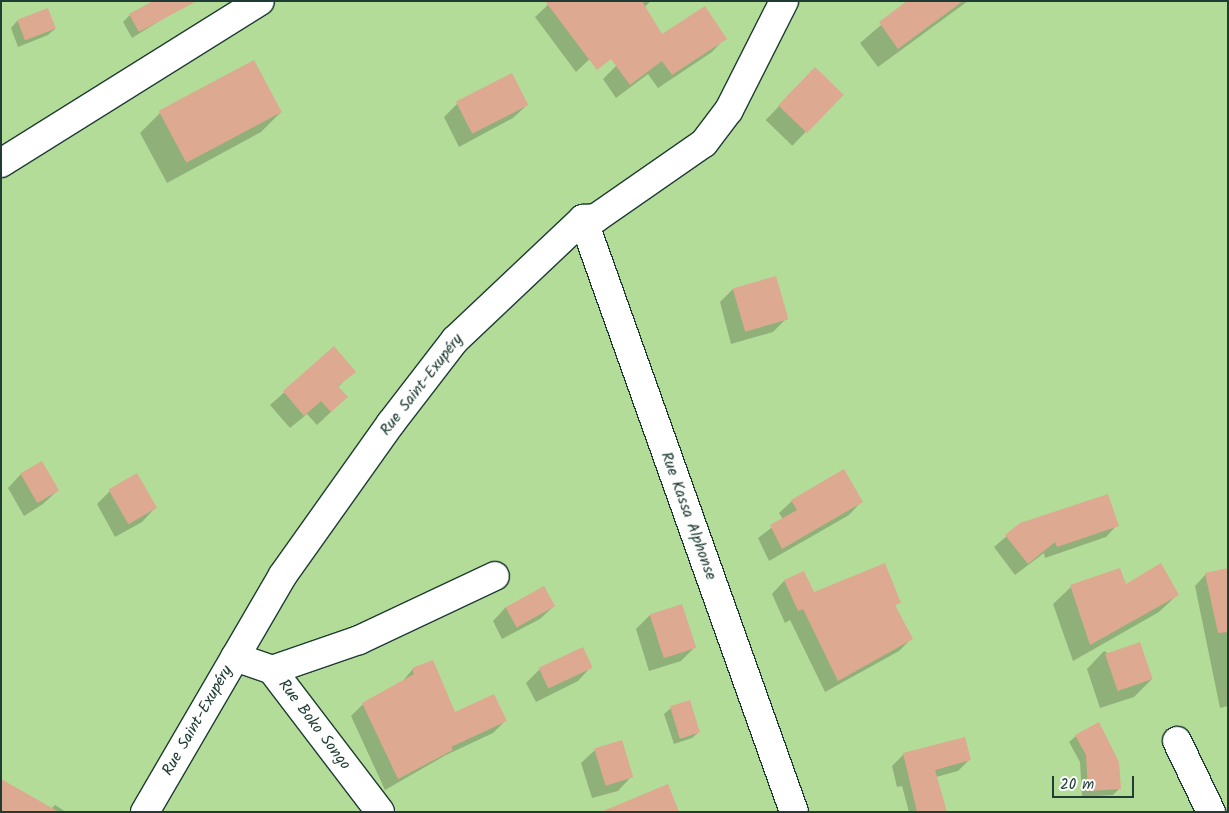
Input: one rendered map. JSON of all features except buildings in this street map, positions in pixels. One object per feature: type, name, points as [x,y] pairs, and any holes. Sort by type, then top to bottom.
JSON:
[{"type":"street","points":[[1,163],[260,1]]},
{"type":"street","name":"Rue Saint-Exupéry","points":[[152,808],[235,657],[289,567],[391,423],[455,340],[583,219],[596,218],[704,143],[729,110],[784,1]]},
{"type":"street","name":"Rue Kassa Alphonse","points":[[583,219],[794,812]]},
{"type":"street","points":[[272,670],[359,640],[495,576]]},
{"type":"street","name":"Rue Boko Songo","points":[[235,657],[272,670],[380,812]]},
{"type":"street","points":[[1177,740],[1211,812]]},
{"type":"green space","points":[[1,1],[1228,1],[1228,812],[1,812]]}]
